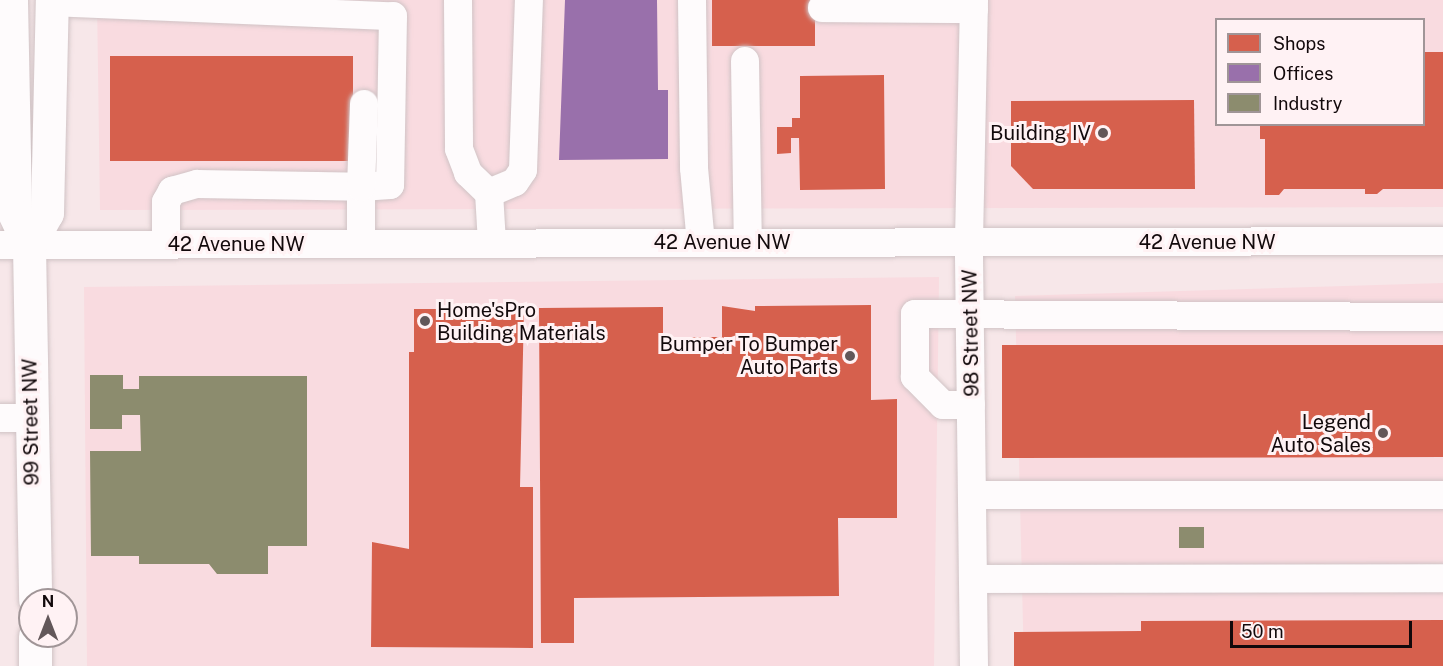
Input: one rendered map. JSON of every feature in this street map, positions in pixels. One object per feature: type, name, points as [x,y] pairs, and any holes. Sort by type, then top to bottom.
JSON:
[{"type":"main road","name":"99 Street NW","points":[[11,0],[16,418],[34,588]]},
{"type":"main road","points":[[15,245],[47,213],[52,1]]},
{"type":"main road","points":[[0,163],[14,126]]},
{"type":"main road","points":[[35,648],[35,666]]},
{"type":"street","points":[[458,0],[459,149],[468,173],[489,193],[492,243]]},
{"type":"street","points":[[489,193],[515,182],[522,170],[529,0]]},
{"type":"street","points":[[692,0],[694,168],[701,243]]},
{"type":"street","points":[[52,1],[374,7],[393,16],[390,185],[361,187],[197,184],[172,191],[166,202],[166,244]]},
{"type":"street","points":[[822,8],[974,4]]},
{"type":"street","name":"98 Street NW","points":[[974,4],[969,240],[974,666]]},
{"type":"street","points":[[745,61],[748,242]]},
{"type":"street","points":[[361,243],[364,104]]},
{"type":"street","name":"42 Avenue NW","points":[[15,245],[969,240],[1443,241]]},
{"type":"street","points":[[971,405],[943,405],[915,377],[915,314],[1443,316]]},
{"type":"street","points":[[972,495],[1443,495]]},
{"type":"street","points":[[973,579],[1443,578]]},
{"type":"shaded area","points":[[97,0],[1443,0],[1443,207],[100,210]]},
{"type":"shaded area","points":[[939,277],[934,666],[87,666],[84,287]]},
{"type":"shaded area","points":[[1443,283],[1443,666],[1024,666],[1015,296]]},
{"type":"building: Shops","points":[[712,0],[815,0],[815,46],[712,46]]},
{"type":"building: Shops","points":[[1425,52],[1443,52],[1443,189],[1383,189],[1377,194],[1365,194],[1365,189],[1284,189],[1279,195],[1265,195],[1265,139],[1260,139],[1260,126],[1425,126]]},
{"type":"building: Shops","points":[[110,56],[353,56],[353,161],[110,161]]},
{"type":"building: Shops","points":[[884,75],[885,189],[800,190],[799,138],[791,138],[791,153],[777,154],[777,127],[792,127],[792,118],[800,118],[800,76]]},
{"type":"building: Shops","name":"Building IV","points":[[1194,100],[1195,189],[1033,189],[1011,166],[1011,101]]},
{"type":"building: Shops","points":[[871,305],[871,400],[897,399],[897,518],[838,518],[839,596],[574,598],[574,643],[541,643],[539,308],[663,307],[663,337],[722,337],[722,306],[755,311],[755,306]]},
{"type":"building: Shops","points":[[414,309],[524,309],[520,487],[533,487],[533,648],[371,647],[372,542],[409,549],[409,352],[414,352]]},
{"type":"building: Shops","points":[[1002,345],[1443,345],[1443,457],[1002,458]]},
{"type":"building: Shops","points":[[1443,620],[1443,666],[1014,666],[1014,632],[1141,631],[1141,621]]},
{"type":"building: Offices","points":[[565,0],[657,0],[658,90],[668,90],[668,159],[559,160]]},
{"type":"building: Industry","points":[[90,375],[123,375],[123,389],[139,389],[139,376],[307,376],[307,546],[268,546],[268,574],[217,574],[209,564],[139,564],[139,556],[91,556],[90,451],[141,451],[140,415],[122,415],[122,429],[90,429]]},
{"type":"building: Industry","points":[[1179,527],[1204,527],[1204,548],[1179,548]]},
{"type":"place","name":"Building IV","points":[[1103,133]]},
{"type":"place","name":"Home'sPro Building Materials","points":[[425,321]]},
{"type":"place","name":"Bumper To Bumper Auto Parts","points":[[850,356]]},
{"type":"place","name":"Legend Auto Sales","points":[[1383,433]]}]
